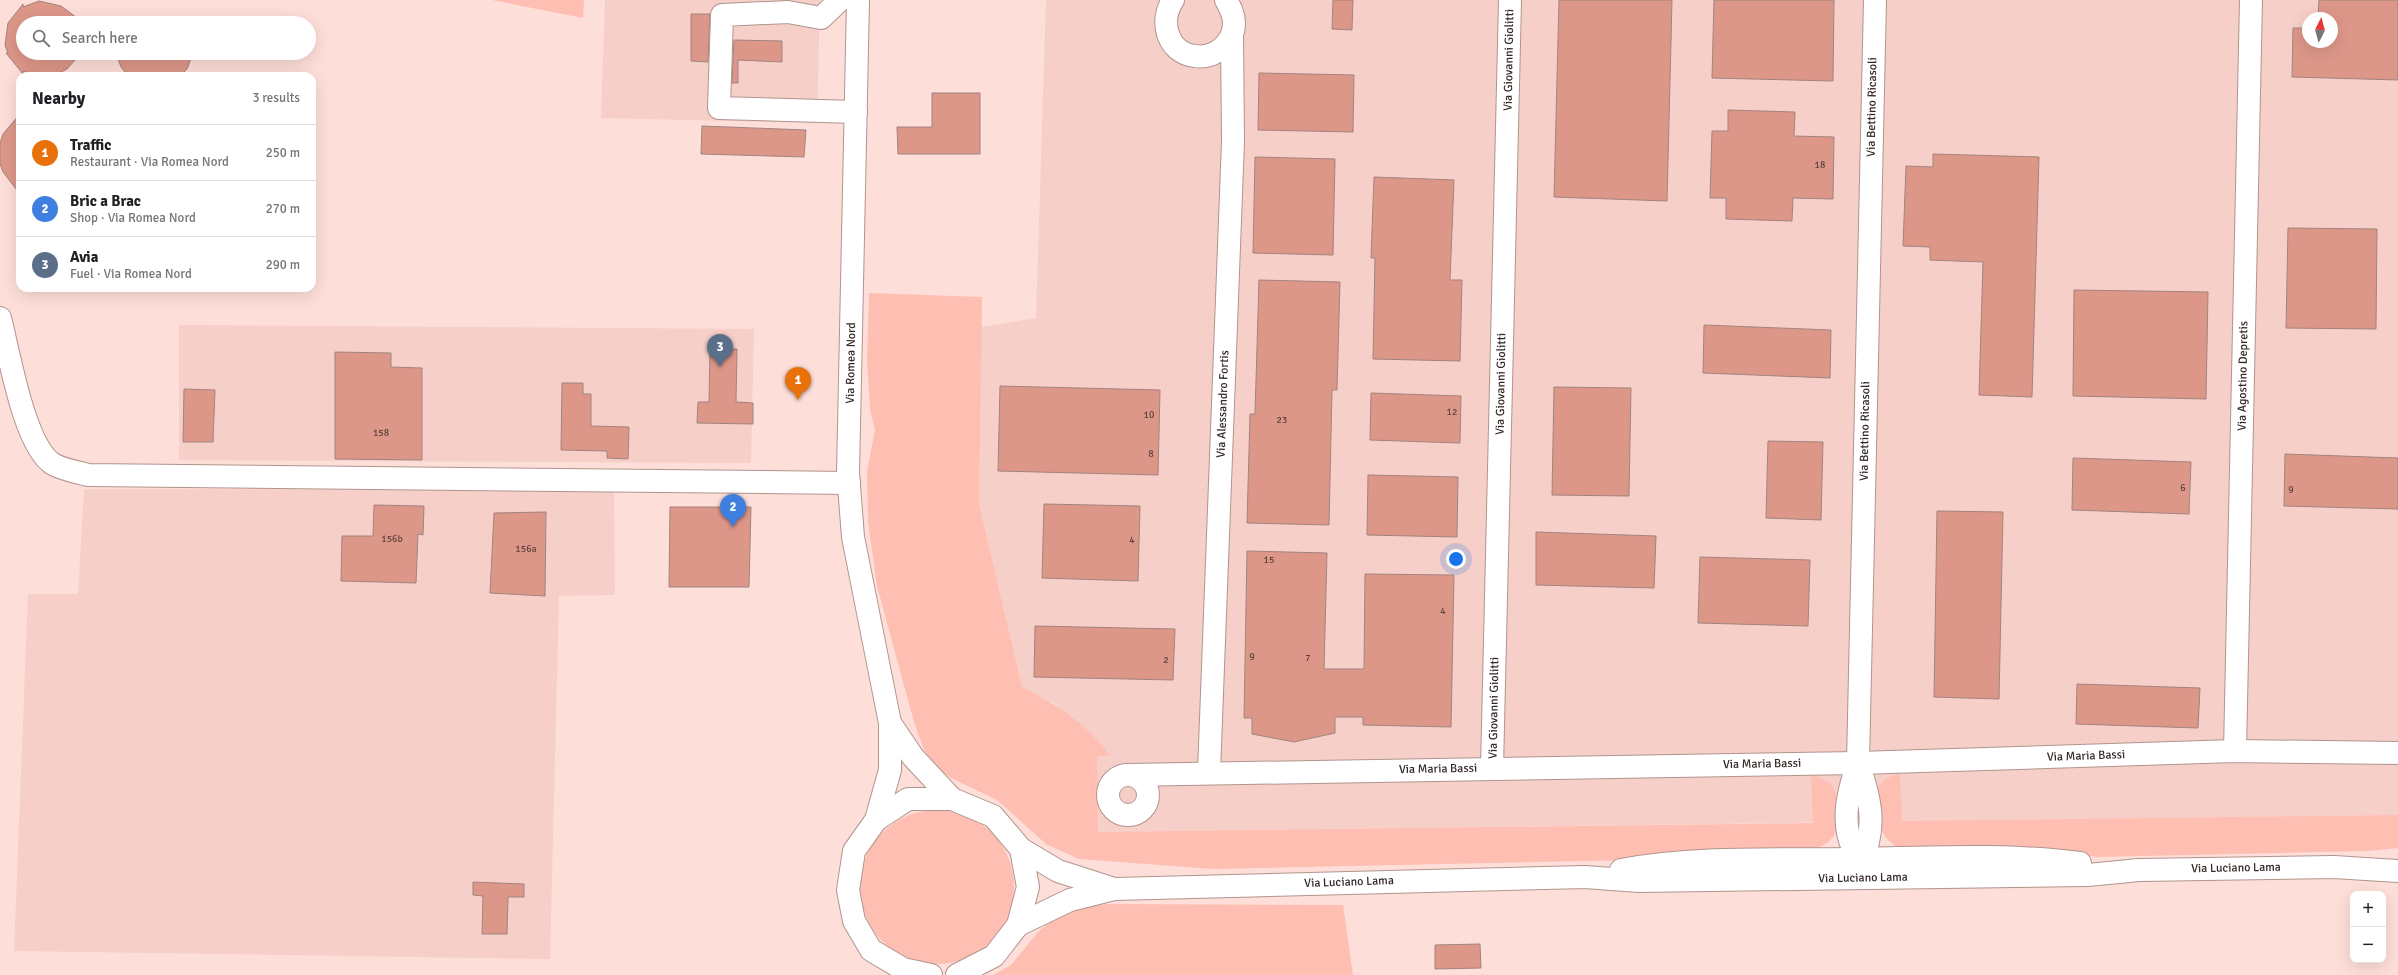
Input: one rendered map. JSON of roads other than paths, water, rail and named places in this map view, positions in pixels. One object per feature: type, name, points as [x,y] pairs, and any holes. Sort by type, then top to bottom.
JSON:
[{"type":"street","points":[[840,0],[821,18],[788,12],[722,15],[719,108],[856,112]]},
{"type":"street","name":"Via Romea Nord","points":[[858,0],[849,483],[853,537],[890,722],[890,770],[876,820]]},
{"type":"street","points":[[1173,0],[1167,11],[1166,31],[1172,42],[1184,53],[1195,56],[1206,56],[1218,52],[1227,44],[1232,35]]},
{"type":"street","name":"Via Alessandro Fortis","points":[[1208,772],[1232,149],[1232,35],[1234,23],[1233,12],[1226,0]]},
{"type":"street","name":"Via Giovanni Giolitti","points":[[1492,768],[1510,0]]},
{"type":"street","name":"Via Bettino Ricasoli","points":[[1864,858],[1870,842],[1871,823],[1867,789],[1858,763],[1875,0]]},
{"type":"street","name":"Via Agostino Depretis","points":[[2235,751],[2251,0]]},
{"type":"street","points":[[0,318],[26,418],[36,444],[53,464],[88,475],[849,483]]},
{"type":"street","name":"Via Romea Nord","points":[[890,722],[913,757],[952,799]]},
{"type":"street","name":"Via Maria Bassi","points":[[1127,775],[1208,772],[1858,763],[2235,751],[2398,753]]},
{"type":"street","points":[[1858,763],[1848,793],[1847,823],[1854,849],[1864,858]]},
{"type":"street","points":[[884,975],[854,921],[848,890],[854,851],[876,820],[908,799],[952,799],[993,816],[1021,849],[1028,887],[1018,925],[994,956],[957,975]]},
{"type":"street","points":[[1823,859],[1839,842],[1847,823]]},
{"type":"street","points":[[1871,823],[1875,841],[1883,851],[1897,858]]},
{"type":"street","name":"Via Luciano Lama","points":[[1021,849],[1058,871],[1114,889]]},
{"type":"street","name":"Via Luciano Lama","points":[[1585,877],[1642,866],[1701,861],[2009,856],[2139,870]]},
{"type":"street","name":"Via Luciano Lama","points":[[2334,866],[2398,856]]},
{"type":"street","name":"Via Luciano Lama","points":[[1864,858],[1876,868],[1984,868],[2016,876]]},
{"type":"street","name":"Via Luciano Lama","points":[[1709,880],[1737,872],[1859,869],[1864,858]]},
{"type":"street","name":"Via Luciano Lama","points":[[1018,925],[1070,900],[1114,889],[1585,877],[1639,881],[2088,875],[2139,870],[2334,866],[2398,871]]},
{"type":"street","points":[[871,950],[903,969],[931,975]]},
{"type":"place","name":"Avia","points":[[720,367]]},
{"type":"place","name":"Traffic","points":[[798,400]]},
{"type":"place","name":"Bric a Brac","points":[[733,527]]}]
